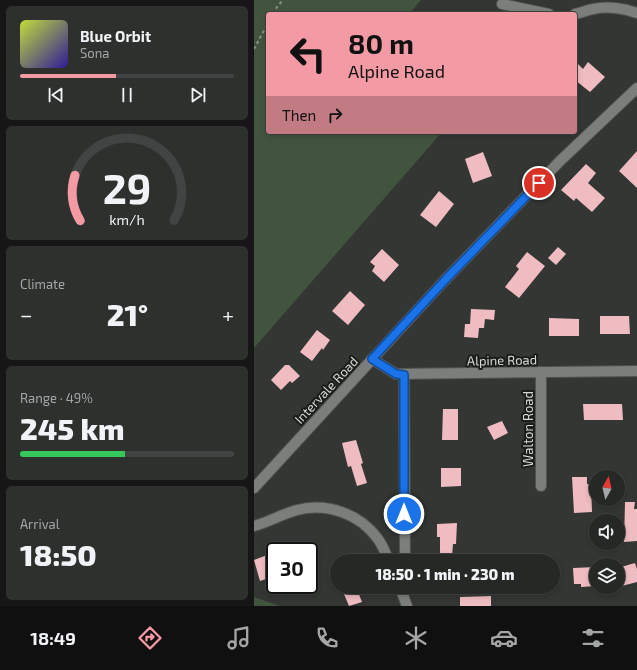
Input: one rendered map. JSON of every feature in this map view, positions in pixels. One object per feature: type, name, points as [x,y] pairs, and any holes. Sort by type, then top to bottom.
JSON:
[{"type":"street","points":[[502,4],[540,12]]},
{"type":"street","points":[[577,13],[610,7],[637,13]]},
{"type":"street","name":"Intervale Road","points":[[254,488],[450,275],[560,161],[637,88]]},
{"type":"street","name":"Alpine Road","points":[[372,359],[396,374],[404,375],[637,371]]},
{"type":"street","name":"Walton Road","points":[[541,372],[541,486]]},
{"type":"street","points":[[404,375],[405,554]]},
{"type":"street","points":[[254,526],[304,508],[321,507],[337,510],[358,520],[370,530],[380,543],[386,554]]},
{"type":"path","points":[[274,12],[284,0]]},
{"type":"path","points":[[254,48],[266,27]]},
{"type":"green space","points":[[254,0],[421,0],[411,12],[266,12],[266,134],[440,134],[254,348]]},
{"type":"green space","points":[[254,597],[280,606],[254,606]]},
{"type":"building","points":[[588,62],[605,77],[590,92],[577,82],[577,63],[583,69]]},
{"type":"building","points":[[637,151],[637,188],[619,171]]},
{"type":"building","points":[[483,152],[492,176],[473,183],[465,159]]},
{"type":"building","points":[[586,164],[596,173],[588,183],[605,198],[592,212],[576,198],[574,201],[561,190]]},
{"type":"building","points":[[439,191],[454,204],[436,227],[420,215]]},
{"type":"building","points":[[558,247],[566,254],[556,265],[548,258]]},
{"type":"building","points":[[382,249],[399,265],[384,282],[372,271],[375,266],[370,262]]},
{"type":"building","points":[[527,252],[545,266],[519,298],[505,287],[519,269],[516,266]]},
{"type":"building","points":[[350,291],[365,305],[348,325],[332,311]]},
{"type":"building","points":[[471,309],[495,310],[494,320],[485,319],[484,328],[479,328],[478,338],[464,337],[465,324],[470,324]]},
{"type":"building","points":[[600,316],[629,316],[630,334],[600,334]]},
{"type":"building","points":[[549,318],[579,319],[579,336],[549,336]]},
{"type":"building","points":[[317,330],[330,340],[312,361],[300,352]]},
{"type":"building","points":[[285,365],[289,365],[300,376],[292,383],[290,381],[281,390],[271,380]]},
{"type":"building","points":[[583,404],[622,404],[623,420],[584,420]]},
{"type":"building","points":[[443,409],[458,409],[458,440],[442,440]]},
{"type":"building","points":[[502,421],[508,433],[494,440],[487,427]]},
{"type":"building","points":[[356,440],[367,483],[357,486],[351,466],[348,467],[342,443]]},
{"type":"building","points":[[441,468],[461,468],[461,486],[441,487]]},
{"type":"building","points":[[572,477],[587,477],[587,484],[589,484],[589,506],[592,506],[592,512],[574,513]]},
{"type":"building","points":[[625,502],[635,502],[634,509],[637,509],[637,541],[625,542]]},
{"type":"building","points":[[457,523],[456,544],[453,544],[452,554],[440,554],[440,537],[437,537],[437,524]]},
{"type":"building","points":[[266,555],[266,579],[260,581],[254,560]]},
{"type":"building","points":[[635,563],[637,569],[637,582],[625,585],[625,566]]},
{"type":"building","points":[[589,567],[589,586],[581,587],[581,584],[574,584],[573,568]]},
{"type":"building","points":[[344,594],[359,594],[362,602],[349,606]]},
{"type":"building","points":[[491,596],[491,606],[460,606],[460,597]]},
{"type":"route","points":[[404,514],[404,375],[396,374],[372,359],[444,281],[539,183]]}]
